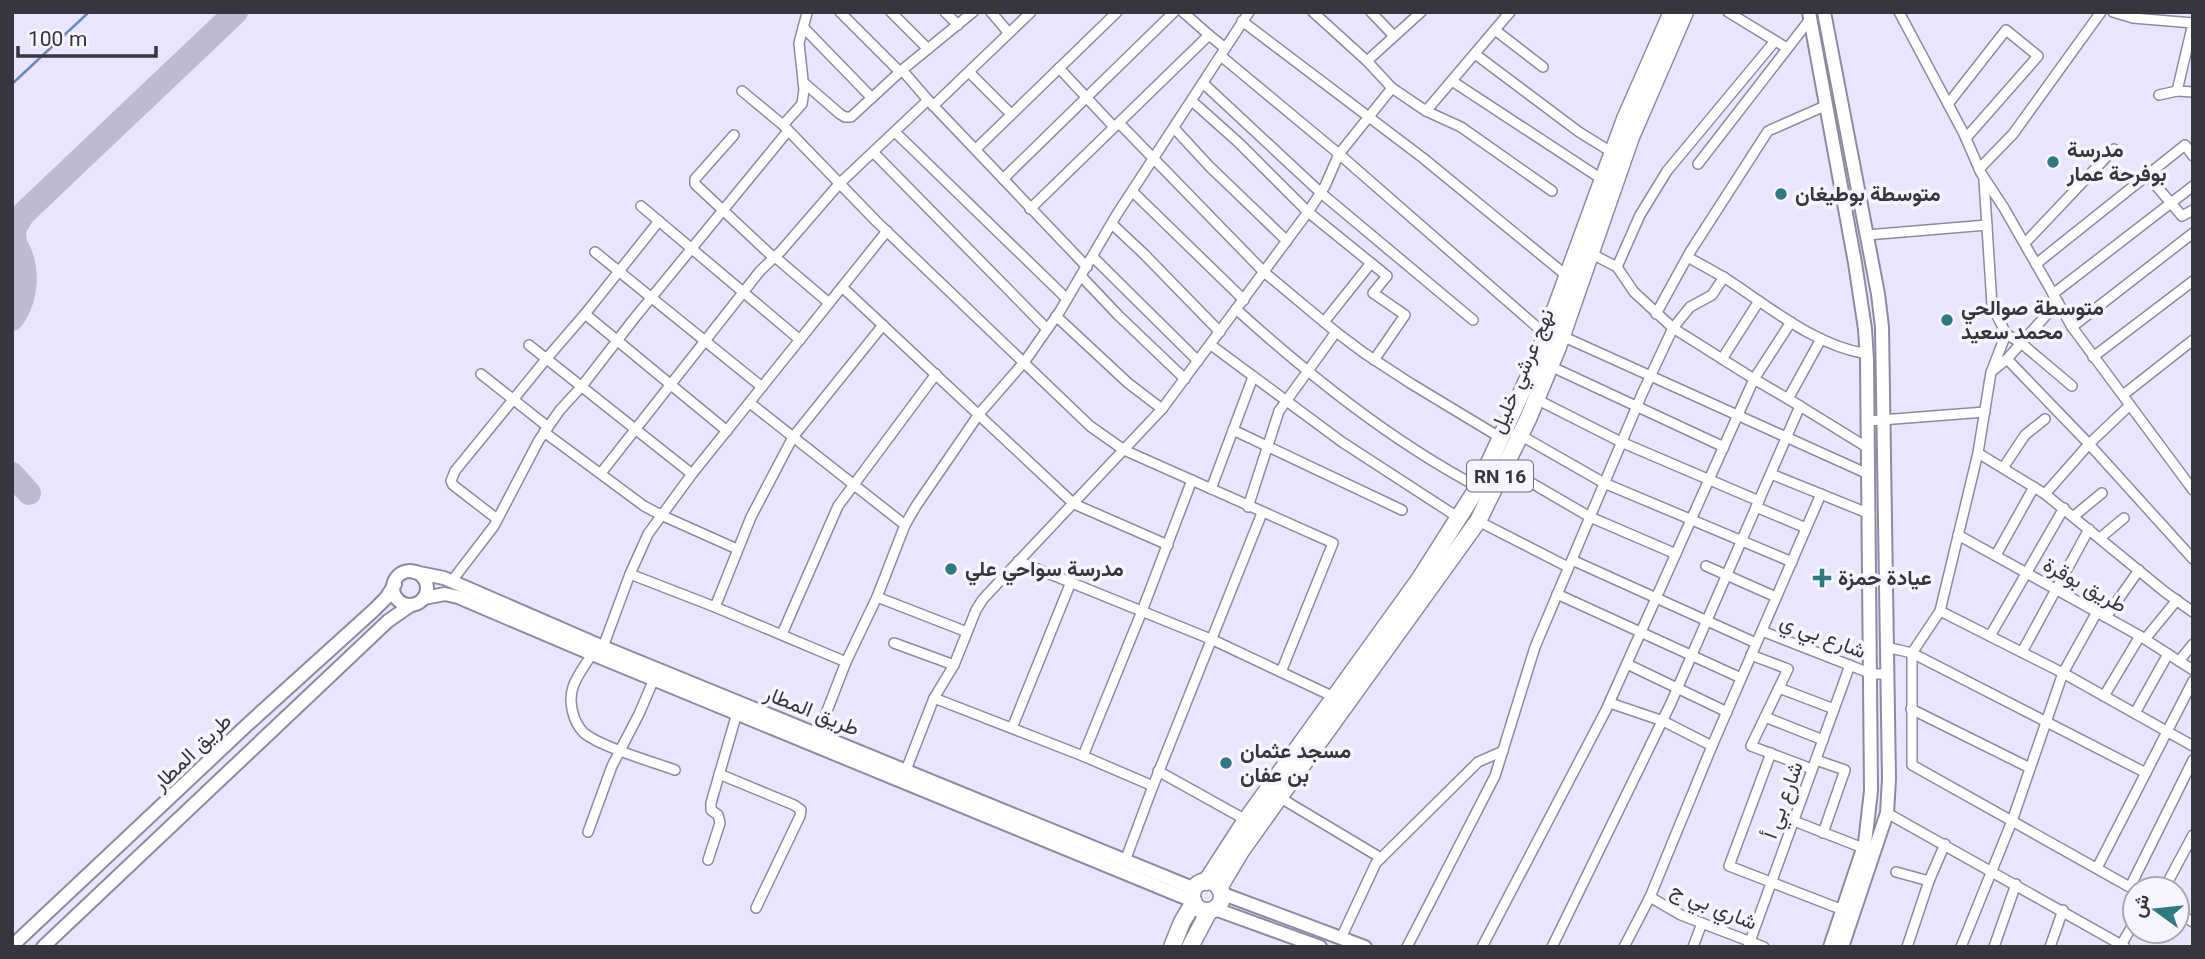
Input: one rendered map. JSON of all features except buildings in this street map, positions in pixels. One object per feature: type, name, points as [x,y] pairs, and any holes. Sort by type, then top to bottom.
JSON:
[{"type":"highway","name":"نهج عرشي خليل","points":[[1204,892],[1246,820],[1419,580],[1478,487],[1537,359],[1646,68],[1672,12]]},
{"type":"highway","name":"نهج عرشي خليل","points":[[1172,947],[1182,922],[1204,892],[1241,851],[1478,521],[1550,366],[1631,137],[1685,12]]},
{"type":"highway","points":[[1190,947],[1212,910],[1220,902],[1204,892],[1200,909],[1212,910]]},
{"type":"main road","points":[[1824,12],[1878,293],[1882,327],[1884,421],[1889,779],[1887,813],[1842,947]]},
{"type":"main road","points":[[1810,15],[1855,263],[1867,354],[1871,791],[1863,848],[1830,947]]},
{"type":"main road","points":[[414,572],[421,576],[427,590],[418,603],[403,604],[394,592],[395,583],[401,575],[414,572]]},
{"type":"main road","name":"طريق المطار","points":[[414,572],[430,574],[452,582],[654,679],[737,713],[905,770],[1123,866]]},
{"type":"main road","name":"طريق المطار","points":[[12,946],[380,604],[395,583]]},
{"type":"main road","name":"طريق المطار","points":[[424,598],[445,594],[458,597],[816,739],[1123,866],[1204,892],[1226,895],[1364,947]]},
{"type":"main road","name":"طريق المطار","points":[[43,947],[388,621],[411,605]]},
{"type":"main road","points":[[322,657],[336,671]]},
{"type":"main road","points":[[247,725],[261,740]]},
{"type":"main road","points":[[138,830],[153,845]]},
{"type":"main road","points":[[1212,910],[1320,947]]},
{"type":"street","points":[[840,12],[901,71],[1087,267]]},
{"type":"street","points":[[891,12],[928,49]]},
{"type":"street","points":[[946,12],[958,25]]},
{"type":"street","points":[[803,82],[845,117],[851,117],[901,71],[973,12]]},
{"type":"street","points":[[991,12],[1008,32]]},
{"type":"street","points":[[601,473],[742,292],[828,200],[839,184],[895,132],[969,72],[1031,12]]},
{"type":"street","points":[[976,149],[1116,12]]},
{"type":"street","points":[[1003,179],[1174,12]]},
{"type":"street","points":[[1183,12],[1209,35],[1223,52],[1545,334]]},
{"type":"street","points":[[816,739],[905,525],[934,476],[979,414],[1025,361],[1047,330],[1152,159],[1249,12]]},
{"type":"street","points":[[1313,12],[1367,61],[1392,88],[1426,111],[1461,127],[1552,191]]},
{"type":"street","points":[[1371,12],[1394,36]]},
{"type":"street","points":[[1367,61],[1421,12]]},
{"type":"street","points":[[1426,111],[1510,12]]},
{"type":"street","points":[[1728,12],[1787,48]]},
{"type":"street","points":[[1899,12],[1982,173],[2072,327],[2193,491]]},
{"type":"street","points":[[2072,386],[2021,343],[2006,334],[1993,305],[1982,173],[2101,12]]},
{"type":"street","points":[[2113,12],[2133,18],[2193,23],[2177,91]]},
{"type":"street","points":[[452,582],[497,519],[546,429],[723,210],[802,104],[799,43],[807,13]]},
{"type":"street","points":[[1698,164],[1810,15]]},
{"type":"street","points":[[1242,21],[1369,117],[1567,276]]},
{"type":"street","points":[[803,27],[872,98]]},
{"type":"street","points":[[1495,30],[1543,67]]},
{"type":"street","points":[[1948,104],[2007,30],[2038,56],[1966,138]]},
{"type":"street","points":[[1030,209],[1209,35]]},
{"type":"street","points":[[1616,267],[1640,215],[1667,171],[1775,41]]},
{"type":"street","points":[[1475,54],[1579,132],[1613,153]]},
{"type":"street","points":[[1059,68],[1192,197],[1264,272],[1374,360],[1448,408],[1501,438]]},
{"type":"street","points":[[969,72],[1011,114]]},
{"type":"street","points":[[1452,81],[1603,180]]},
{"type":"street","points":[[1204,84],[1321,193],[1473,320]]},
{"type":"street","points":[[905,770],[934,698],[954,665],[983,599],[1162,410],[1308,212],[1334,169],[1339,153],[1392,88]]},
{"type":"street","points":[[742,91],[785,128],[887,231],[1090,426],[1124,450],[1333,543],[1281,672]]},
{"type":"street","points":[[2159,95],[2177,91],[2193,92]]},
{"type":"street","points":[[1192,101],[1308,212],[1387,276],[1373,293],[1405,315],[1374,360]]},
{"type":"street","points":[[1656,314],[1688,257],[1768,131],[1827,106]]},
{"type":"street","points":[[1174,128],[1209,166],[1287,241]]},
{"type":"street","points":[[895,132],[1067,299]]},
{"type":"street","points":[[734,135],[695,181],[697,187],[829,303]]},
{"type":"street","points":[[2036,264],[2185,145],[2193,156]]},
{"type":"street","points":[[2025,243],[2114,149]]},
{"type":"street","points":[[874,153],[1047,330]]},
{"type":"street","points":[[2147,175],[2182,216],[2193,210]]},
{"type":"street","points":[[1991,372],[2007,359],[2056,298],[2193,186]]},
{"type":"street","points":[[1133,192],[1244,300]]},
{"type":"street","points":[[641,206],[800,340]]},
{"type":"street","points":[[497,519],[453,485],[452,477],[455,471],[586,314],[659,221]]},
{"type":"street","points":[[1112,223],[1220,332]]},
{"type":"street","points":[[1867,235],[1987,225]]},
{"type":"street","points":[[675,770],[587,735],[575,718],[573,686],[598,651],[644,542],[661,516],[887,231]]},
{"type":"street","points":[[2072,327],[2193,233]]},
{"type":"street","points":[[595,252],[762,387]]},
{"type":"street","points":[[1590,253],[1616,267],[1633,292],[1673,328],[1868,448]]},
{"type":"street","points":[[1093,257],[1198,360]]},
{"type":"street","points":[[1688,257],[1821,339],[1843,350],[1867,354]]},
{"type":"street","points":[[1324,322],[1371,263]]},
{"type":"street","points":[[1081,276],[1185,379]]},
{"type":"street","points":[[1407,947],[1495,776],[1535,647],[1636,407],[1673,328],[1690,307],[1712,295],[1724,277]]},
{"type":"street","points":[[2093,357],[2193,281]]},
{"type":"street","points":[[842,287],[1074,504],[1168,545]]},
{"type":"street","points":[[1722,359],[1759,301]]},
{"type":"street","points":[[1236,309],[1308,373],[1436,464],[1478,487]]},
{"type":"street","points":[[586,314],[727,431]]},
{"type":"street","points":[[1056,316],[1128,383],[1162,410]]},
{"type":"street","points":[[1482,947],[1610,703],[1754,379],[1791,322]]},
{"type":"street","points":[[715,607],[737,549],[770,478],[793,437],[883,325]]},
{"type":"street","points":[[1248,507],[1279,411],[1336,332]]},
{"type":"street","points":[[2006,334],[1991,372],[1978,453],[1940,611],[1912,653],[1912,765],[2121,882]]},
{"type":"street","points":[[1562,335],[1868,474]]},
{"type":"street","points":[[1788,399],[1821,339]]},
{"type":"street","points":[[2123,395],[2193,340]]},
{"type":"street","points":[[529,345],[692,474]]},
{"type":"street","points":[[1211,345],[1342,442],[1459,518]]},
{"type":"street","points":[[2007,359],[2089,444],[2193,559]]},
{"type":"street","points":[[1550,366],[1724,447]]},
{"type":"street","points":[[481,374],[601,473],[661,516],[737,549]]},
{"type":"street","points":[[782,634],[838,506],[936,374]]},
{"type":"street","points":[[1211,489],[1253,377]]},
{"type":"street","points":[[1536,398],[1621,442],[1710,479],[1806,528]]},
{"type":"street","points":[[750,403],[905,525]]},
{"type":"street","points":[[2045,494],[2089,444],[2130,405]]},
{"type":"street","points":[[1552,947],[1678,687],[1800,406]]},
{"type":"street","points":[[1868,421],[1985,412]]},
{"type":"street","points":[[2003,468],[2025,435],[2045,419]]},
{"type":"street","points":[[1233,430],[1402,510]]},
{"type":"street","points":[[1520,435],[1604,483],[1791,562]]},
{"type":"street","points":[[1978,453],[2064,508],[2193,612]]},
{"type":"street","points":[[1504,467],[1590,517],[1676,554]]},
{"type":"street","points":[[1771,474],[1870,514]]},
{"type":"street","points":[[1083,756],[1192,480]]},
{"type":"street","points":[[1996,555],[2034,487]]},
{"type":"street","points":[[2074,516],[2102,493]]},
{"type":"street","points":[[1624,947],[1650,897],[1821,494]]},
{"type":"street","points":[[1990,636],[2064,508]]},
{"type":"street","points":[[1123,866],[1158,771],[1262,513]]},
{"type":"street","points":[[2100,538],[2124,518]]},
{"type":"street","points":[[1478,521],[1570,563],[1657,597],[1756,643]]},
{"type":"street","points":[[2022,652],[2089,528]]},
{"type":"street","name":"طريق بوقرة","points":[[1958,535],[2143,637],[2193,670]]},
{"type":"street","points":[[1018,561],[1213,640],[1334,697]]},
{"type":"street","points":[[1706,566],[1776,597]]},
{"type":"street","points":[[1961,947],[2012,821],[2063,673],[2101,614],[2139,570]]},
{"type":"street","points":[[630,574],[846,662]]},
{"type":"street","points":[[1012,728],[1071,582]]},
{"type":"street","points":[[1557,594],[1741,678]]},
{"type":"street","points":[[877,597],[967,632]]},
{"type":"street","points":[[2105,696],[2143,637],[2177,600]]},
{"type":"street","points":[[1940,611],[2063,673],[2193,746]]},
{"type":"street","name":"شارع بي ي","points":[[1762,631],[1871,674]]},
{"type":"street","points":[[894,643],[954,665]]},
{"type":"street","points":[[2179,661],[2193,644]]},
{"type":"street","points":[[1886,647],[1912,653],[2146,773]]},
{"type":"street","points":[[2135,713],[2168,654]]},
{"type":"street","points":[[1751,655],[1788,670],[1751,746],[1771,754],[1845,771],[1823,832]]},
{"type":"street","points":[[1627,664],[1727,712]]},
{"type":"street","name":"شارع بي أ","points":[[1749,944],[1850,665]]},
{"type":"street","points":[[1871,674],[1887,674]]},
{"type":"street","points":[[589,832],[620,750],[654,679]]},
{"type":"street","points":[[2097,868],[2193,681]]},
{"type":"street","points":[[1779,688],[1834,709]]},
{"type":"street","points":[[934,698],[1153,786]]},
{"type":"street","points":[[1610,703],[1662,721],[1712,746]]},
{"type":"street","points":[[1911,709],[2030,768]]},
{"type":"street","points":[[708,860],[720,823],[720,818],[710,807],[737,713]]},
{"type":"street","points":[[1765,718],[1823,740]]},
{"type":"street","points":[[1340,938],[1376,863],[1478,762],[1503,751]]},
{"type":"street","points":[[1771,754],[1729,866],[1843,910]]},
{"type":"street","points":[[2138,875],[2193,760]]},
{"type":"street","points":[[1158,771],[1246,820]]},
{"type":"street","points":[[719,774],[794,805],[800,810],[800,816],[756,908]]},
{"type":"street","points":[[1279,797],[1381,858]]},
{"type":"street","points":[[1887,813],[2063,910],[2122,946]]},
{"type":"street","points":[[1794,821],[1863,848]]},
{"type":"street","points":[[2172,875],[2193,835]]},
{"type":"street","points":[[1907,947],[1929,881],[1945,844]]},
{"type":"street","points":[[1896,872],[1929,881]]},
{"type":"street","points":[[1994,947],[2016,884]]},
{"type":"street","name":"شاري بي ج","points":[[1650,897],[1681,915],[1749,944],[1764,947]]},
{"type":"street","points":[[2050,947],[2063,910]]},
{"type":"street","points":[[1693,947],[1702,923]]},
{"type":"waterway","points":[[12,84],[89,12]]},
{"type":"taxiway","points":[[15,244],[14,229],[23,214],[236,12]]},
{"type":"taxiway","points":[[12,240],[22,259],[25,280],[21,300],[12,319]]},
{"type":"taxiway","points":[[12,474],[29,493]]},
{"type":"place","name":"مدرسة بوفرحة عمار","points":[[2053,162]]},
{"type":"place","name":"متوسطة بوطيغان","points":[[1781,194]]},
{"type":"place","name":"متوسطة صوالحي محمد سعيد","points":[[1947,320]]},
{"type":"place","name":"مدرسة سواحي علي","points":[[951,569]]},
{"type":"place","name":"عيادة حمزة","points":[[1822,578]]},
{"type":"place","name":"مسجد عثمان بن عفان","points":[[1226,763]]}]
